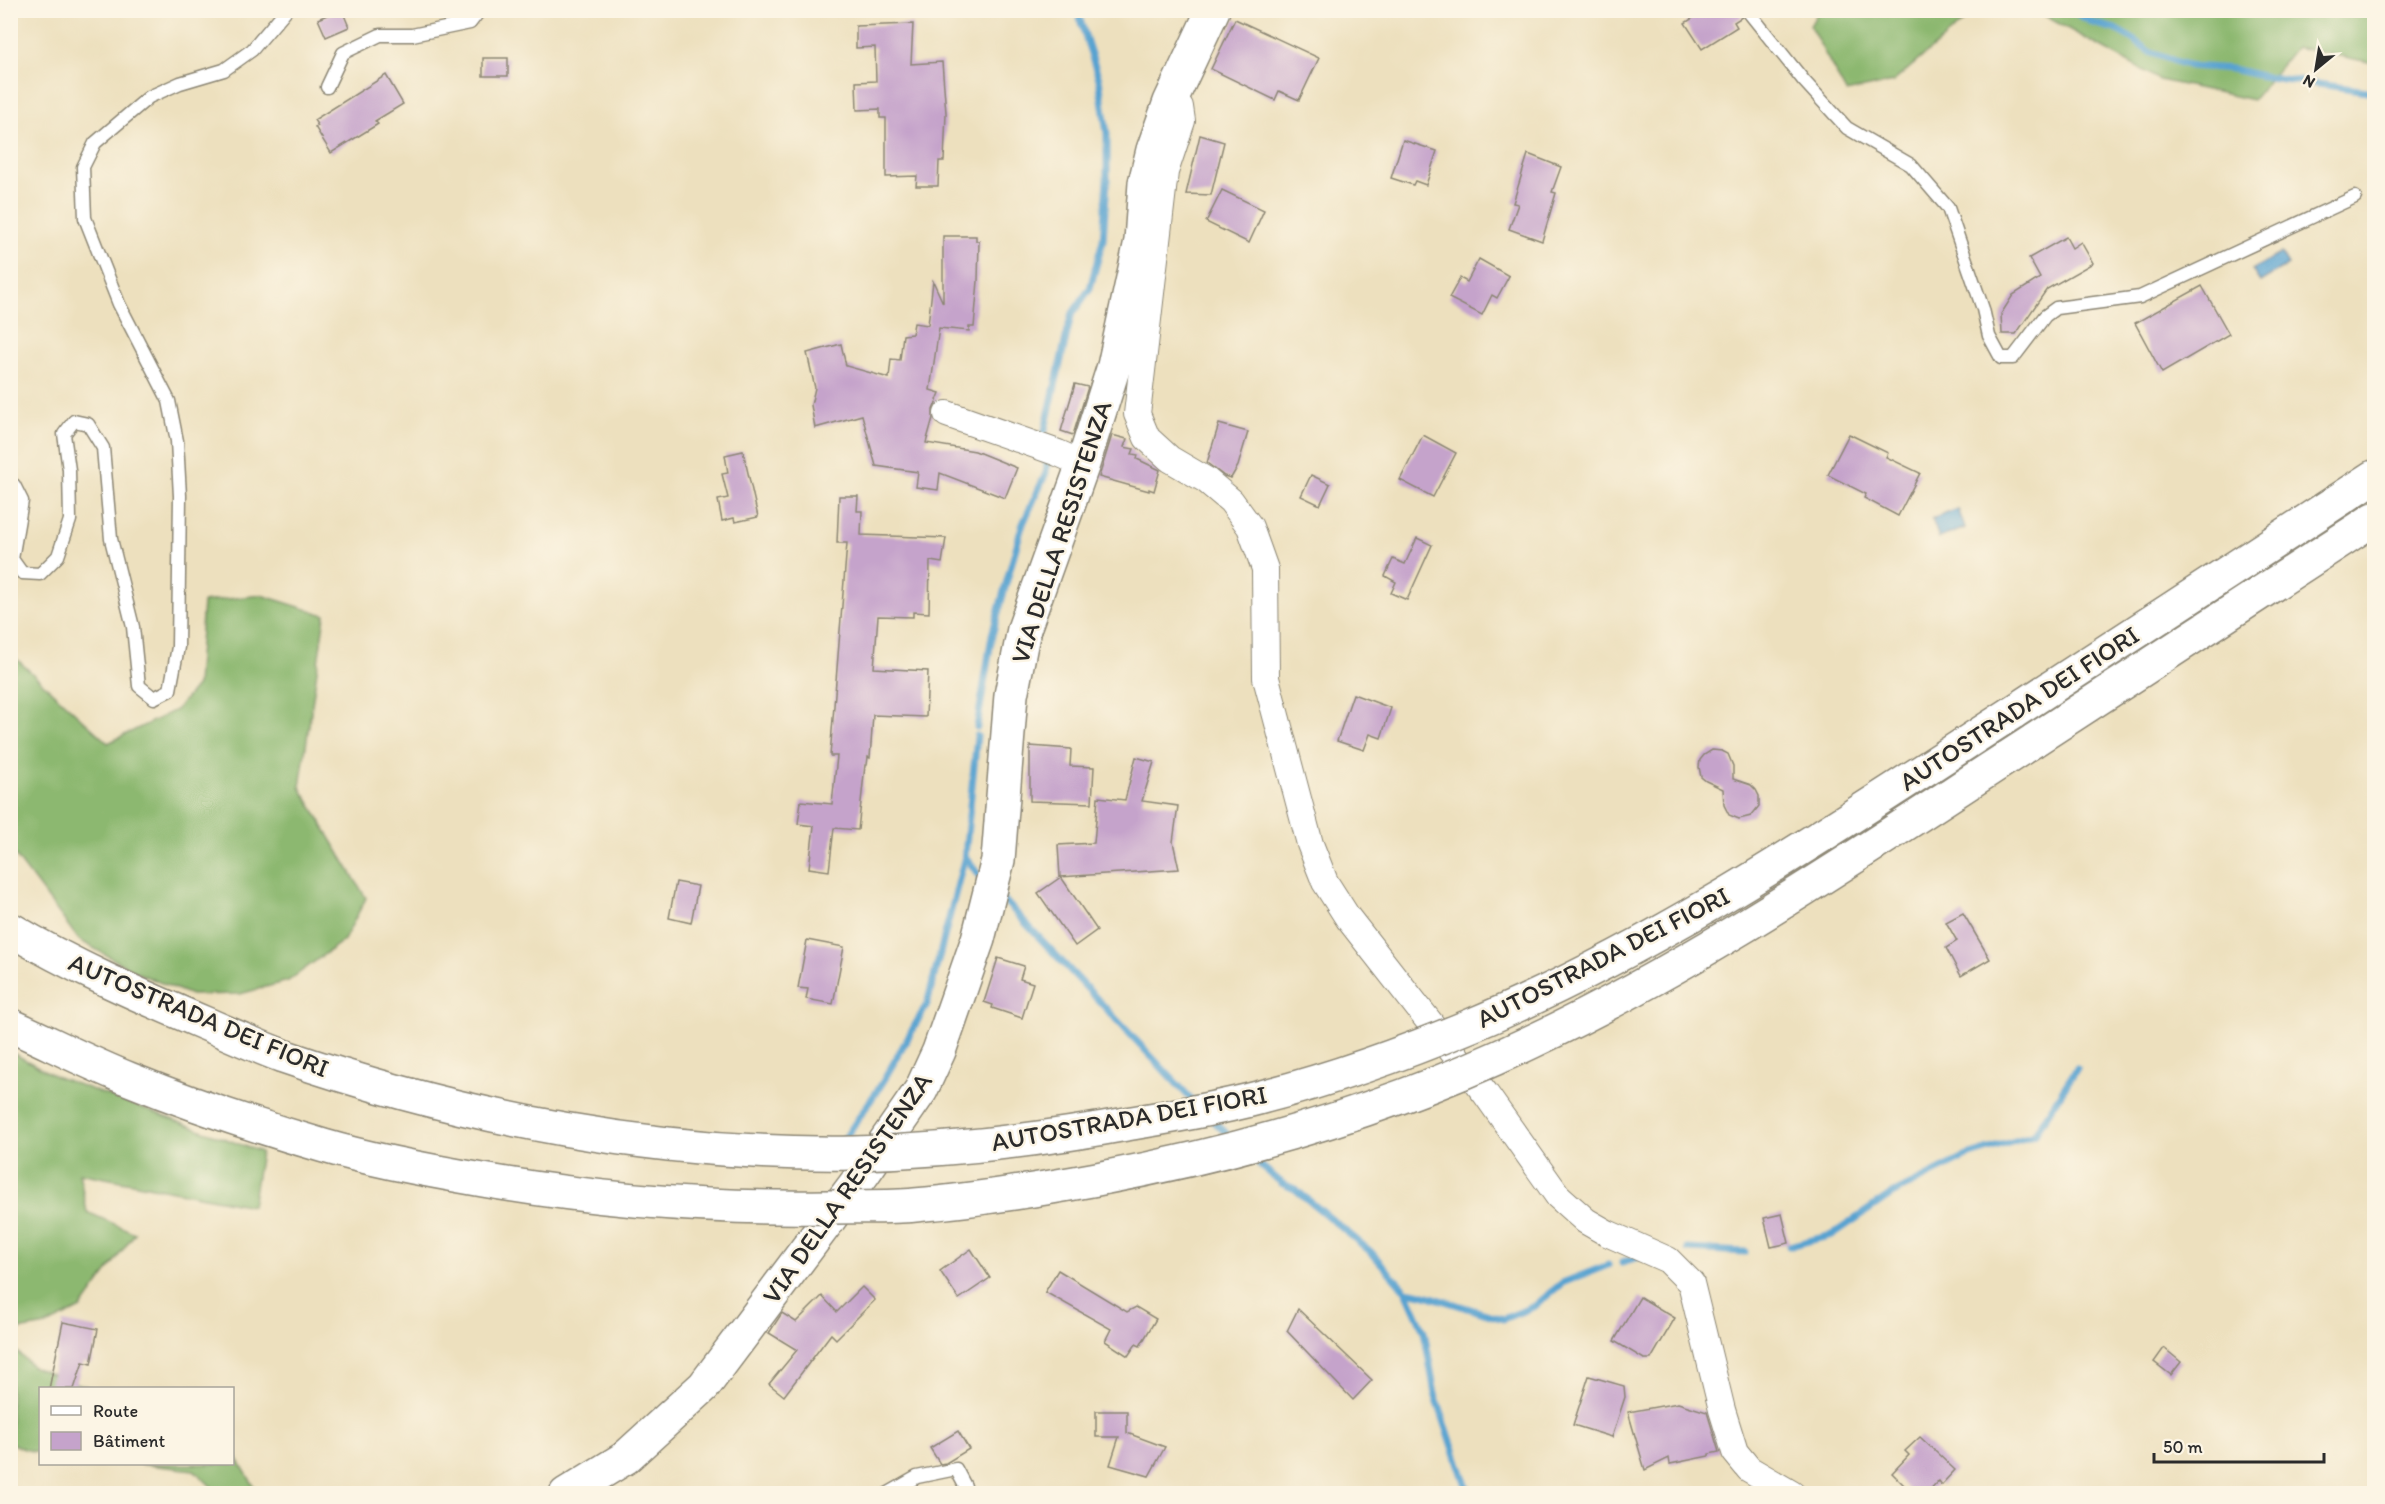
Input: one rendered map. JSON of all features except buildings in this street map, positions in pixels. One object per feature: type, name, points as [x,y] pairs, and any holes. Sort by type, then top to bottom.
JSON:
[{"type":"main road","name":"VIA DELLA RESISTENZA","points":[[566,1494],[625,1458],[705,1386],[863,1174],[921,1090],[939,1051],[978,939],[998,860],[1011,695],[1024,628],[1071,458],[1114,366],[1141,241],[1145,183],[1153,150],[1170,102],[1213,10]]},
{"type":"main road","name":"AUTOSTRADA DEI FIORI","points":[[10,928],[44,949],[144,998],[278,1054],[378,1086],[472,1110],[601,1136],[739,1151],[852,1153],[944,1149],[1041,1139],[1166,1117],[1259,1098],[1375,1062],[1473,1025],[1574,978],[1715,901],[2012,713],[2374,477]]},
{"type":"main road","name":"AUTOSTRADA DEI FIORI","points":[[10,1025],[126,1078],[222,1114],[329,1148],[439,1172],[541,1190],[665,1204],[754,1208],[912,1205],[1033,1190],[1181,1163],[1288,1136],[1416,1091],[1530,1043],[1650,981],[1774,907],[2374,519]]},
{"type":"street","points":[[1170,102],[1180,107],[1182,121],[1165,172],[1137,414],[1147,438],[1170,459],[1206,480],[1230,501],[1251,527],[1265,569],[1266,678],[1310,844],[1325,882],[1348,918],[1485,1093],[1558,1196],[1586,1221],[1607,1233],[1668,1260],[1691,1283],[1722,1410],[1735,1452],[1749,1468],[1792,1494]]},
{"type":"street","points":[[947,414],[1071,458]]},
{"type":"lane","points":[[10,483],[14,485],[21,501],[12,560],[22,573],[40,574],[58,556],[70,520],[69,470],[64,434],[74,421],[88,424],[103,448],[111,539],[133,627],[139,686],[154,698],[170,690],[178,647],[180,496],[177,441],[170,401],[119,304],[85,218],[83,167],[95,143],[149,98],[180,82],[224,70],[252,50],[286,10]]},
{"type":"lane","points":[[327,87],[343,53],[364,42],[380,35],[412,35],[461,26],[470,23],[480,10]]},
{"type":"lane","points":[[1747,10],[1804,81],[1847,128],[1911,165],[1948,208],[1983,309],[1989,336],[2001,358],[2013,358],[2045,316],[2056,308],[2140,297],[2355,197]]},
{"type":"lane","points":[[887,1494],[917,1477],[956,1469],[964,1486],[962,1494]]},
{"type":"green space","points":[[1819,10],[1976,11],[1893,82],[1846,92],[1810,26]]},
{"type":"green space","points":[[2036,11],[2374,11],[2374,63],[2296,47],[2253,100],[2160,80]]},
{"type":"green space","points":[[261,595],[325,615],[300,787],[366,898],[344,940],[288,981],[240,994],[191,995],[140,974],[79,940],[11,850],[11,654],[108,743],[176,710],[197,685],[203,602]]},
{"type":"green space","points":[[11,1052],[55,1076],[261,1152],[252,1206],[79,1173],[87,1212],[135,1233],[81,1308],[47,1325],[11,1331]]},
{"type":"green space","points":[[10,1345],[33,1367],[87,1387],[39,1387],[39,1453],[11,1443]]},
{"type":"green space","points":[[234,1453],[258,1493],[218,1493],[194,1470],[148,1465],[234,1465]]},
{"type":"water","points":[[2281,253],[2288,265],[2260,282],[2252,270]]},
{"type":"water","points":[[1958,509],[1965,528],[1939,538],[1932,519]]},
{"type":"waterway","points":[[1042,443],[1071,316],[1090,288],[1103,240],[1107,134],[1099,79],[1077,10]]},
{"type":"waterway","points":[[2071,10],[2093,23],[2115,29],[2151,53],[2190,66],[2232,69],[2262,76],[2374,92]]},
{"type":"waterway","points":[[977,727],[992,635],[1022,526],[1046,473],[1044,454]]},
{"type":"waterway","points":[[845,1138],[881,1085],[927,1004],[965,856],[977,736]]},
{"type":"waterway","points":[[965,856],[982,880]]},
{"type":"waterway","points":[[1003,899],[1194,1102]]},
{"type":"waterway","points":[[1789,1246],[1832,1235],[1890,1195],[1967,1156],[2034,1135],[2077,1068]]},
{"type":"waterway","points":[[1211,1118],[1226,1133]]},
{"type":"waterway","points":[[1260,1165],[1283,1184],[1295,1189],[1371,1252],[1406,1291],[1424,1331],[1435,1394],[1469,1494]]},
{"type":"waterway","points":[[1688,1249],[1745,1252]]},
{"type":"waterway","points":[[1622,1262],[1642,1256]]},
{"type":"waterway","points":[[1406,1291],[1503,1319],[1535,1306],[1562,1283],[1608,1265]]}]
